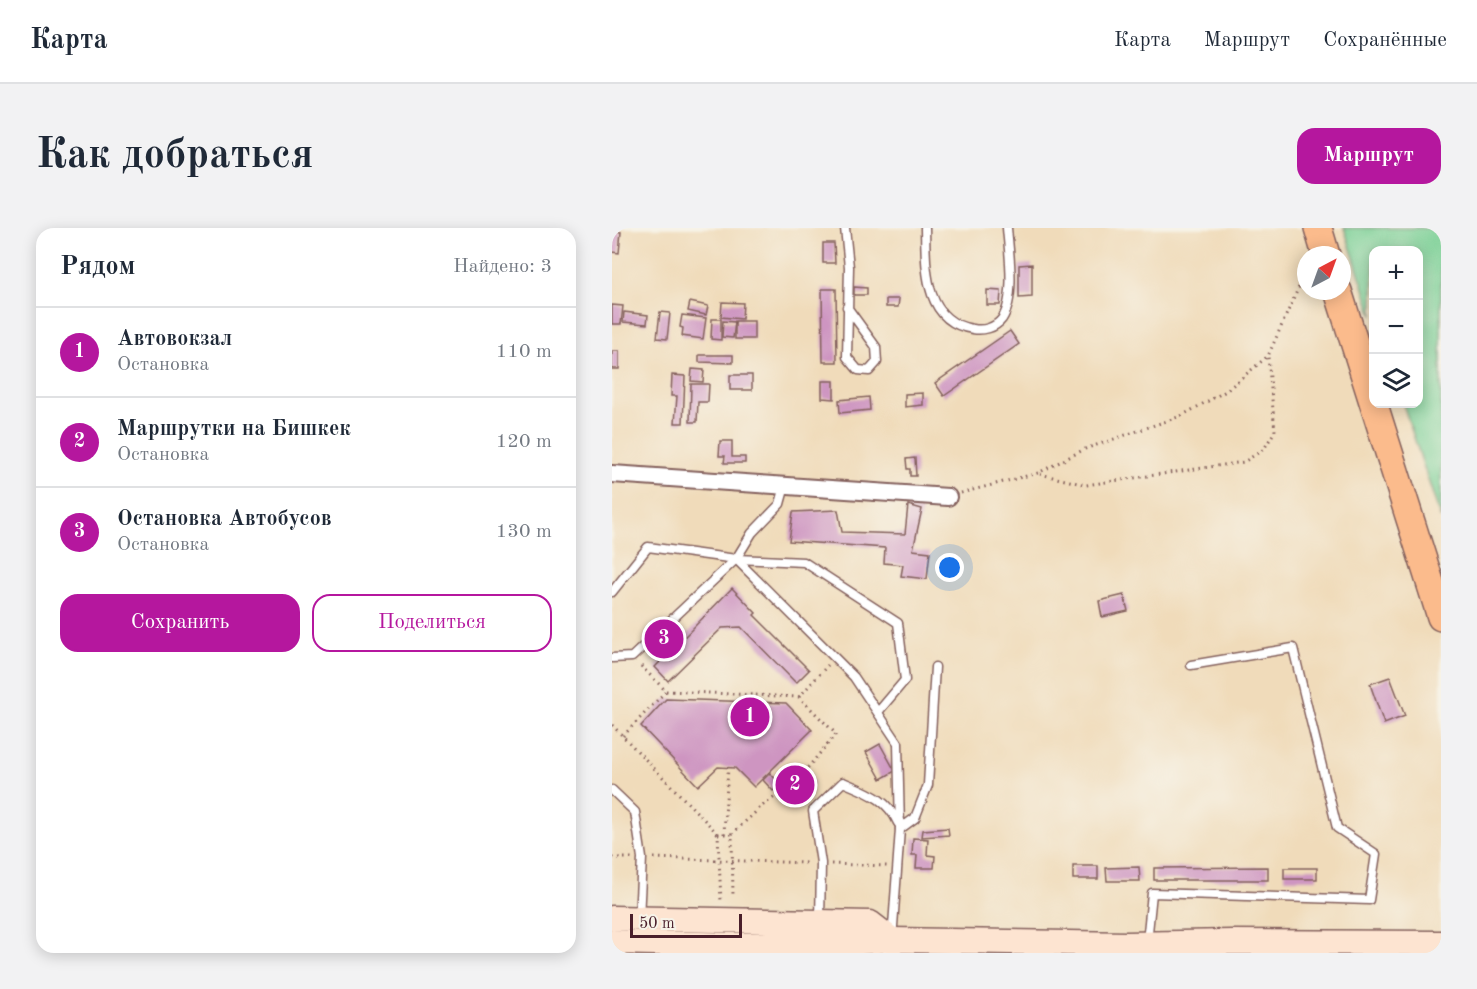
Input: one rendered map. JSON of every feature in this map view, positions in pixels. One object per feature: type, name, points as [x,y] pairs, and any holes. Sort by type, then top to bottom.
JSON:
[{"type":"main road","points":[[1318,228],[1323,246]]},
{"type":"main road","points":[[1341,300],[1441,617]]},
{"type":"main road","points":[[612,918],[639,918],[890,947],[1308,948],[1441,944]]},
{"type":"main road","points":[[612,942],[742,949],[816,940]]},
{"type":"street","points":[[612,474],[948,497]]},
{"type":"lane","points":[[845,228],[849,267],[847,307],[848,357],[858,370],[869,371],[877,362],[876,347],[847,307]]},
{"type":"lane","points":[[925,228],[926,276],[938,308],[956,324],[974,330],[991,328],[1001,319],[1008,302],[1010,265],[1007,228]]},
{"type":"lane","points":[[612,658],[632,657],[736,559],[752,533],[780,504],[785,486]]},
{"type":"lane","points":[[612,592],[648,547],[736,559],[804,562],[898,623],[905,680],[878,712]]},
{"type":"lane","points":[[736,559],[854,677],[898,742],[900,829],[890,947]]},
{"type":"lane","points":[[1134,946],[1152,893],[1369,900],[1376,854],[1337,828],[1293,648],[1191,665]]},
{"type":"lane","points":[[900,829],[915,818],[928,785],[935,667]]},
{"type":"lane","points":[[816,940],[821,863],[813,811],[843,782],[884,801],[893,813],[900,829]]},
{"type":"lane","points":[[612,790],[635,812],[642,858],[639,918]]},
{"type":"path","points":[[948,497],[1038,473],[1085,449],[1181,416],[1226,391],[1268,356],[1297,291]]},
{"type":"path","points":[[1038,473],[1086,485],[1244,462],[1264,449],[1275,431],[1268,356]]},
{"type":"path","points":[[632,657],[666,691],[799,697],[836,734],[804,772]]},
{"type":"path","points":[[799,697],[835,658]]},
{"type":"path","points":[[623,736],[666,691]]},
{"type":"path","points":[[612,724],[718,834],[722,897]]},
{"type":"path","points":[[724,834],[728,767]]},
{"type":"path","points":[[718,834],[732,834],[762,806],[779,794]]},
{"type":"path","points":[[732,834],[733,897]]},
{"type":"path","points":[[612,858],[805,862]]},
{"type":"path","points":[[821,863],[898,867]]},
{"type":"green space","points":[[1344,228],[1441,228],[1441,519],[1404,408],[1423,408],[1423,246],[1369,246],[1369,304]]},
{"type":"building","points":[[612,231],[621,232],[619,253],[612,252]]},
{"type":"building","points":[[823,243],[834,243],[835,263],[823,263]]},
{"type":"building","points":[[1032,264],[1032,297],[1019,298],[1019,265]]},
{"type":"building","points":[[854,287],[867,288],[867,295],[854,295]]},
{"type":"building","points":[[822,289],[836,289],[837,362],[823,362]]},
{"type":"building","points":[[987,290],[1001,291],[1000,305],[987,305]]},
{"type":"building","points":[[886,299],[899,299],[898,307],[886,307]]},
{"type":"building","points":[[690,302],[708,306],[706,315],[688,311]]},
{"type":"building","points":[[722,302],[743,303],[742,319],[721,317]]},
{"type":"building","points":[[612,305],[623,306],[621,324],[612,324]]},
{"type":"building","points":[[624,312],[648,315],[647,324],[623,322]]},
{"type":"building","points":[[660,312],[670,313],[667,339],[657,338]]},
{"type":"building","points":[[682,315],[706,318],[703,339],[682,336],[683,328],[680,327]]},
{"type":"building","points":[[712,319],[721,319],[721,340],[711,339]]},
{"type":"building","points":[[723,321],[735,322],[733,338],[722,337]]},
{"type":"building","points":[[735,321],[754,321],[754,339],[735,339]]},
{"type":"building","points":[[1010,331],[1019,344],[944,396],[935,383]]},
{"type":"building","points":[[612,351],[619,351],[619,369],[612,369]]},
{"type":"building","points":[[699,355],[733,355],[733,363],[699,362]]},
{"type":"building","points":[[692,369],[704,370],[703,382],[691,381]]},
{"type":"building","points":[[672,375],[685,376],[683,423],[675,423],[677,396],[671,396]]},
{"type":"building","points":[[730,375],[752,375],[752,390],[730,390]]},
{"type":"building","points":[[822,381],[834,381],[834,399],[822,398]]},
{"type":"building","points":[[691,384],[709,384],[708,402],[698,402],[697,422],[690,422]]},
{"type":"building","points":[[923,393],[923,405],[905,407],[905,394]]},
{"type":"building","points":[[869,397],[870,410],[840,413],[839,400]]},
{"type":"building","points":[[720,441],[732,441],[732,457],[745,457],[745,463],[724,463],[725,456],[719,456]]},
{"type":"building","points":[[915,458],[916,476],[910,476],[906,459]]},
{"type":"building","points":[[908,505],[922,509],[913,550],[930,552],[927,579],[901,576],[903,565],[884,563],[885,548],[789,541],[793,512],[838,510],[842,532],[905,534]]},
{"type":"building","points":[[732,588],[756,613],[754,615],[809,670],[796,683],[741,627],[722,628],[668,681],[655,667]]},
{"type":"building","points":[[1124,595],[1128,611],[1102,617],[1099,601]]},
{"type":"building","points":[[1390,677],[1405,716],[1384,724],[1370,684]]},
{"type":"building","points":[[666,699],[786,703],[812,730],[754,787],[735,768],[718,767],[698,786],[641,726]]},
{"type":"building","points":[[880,744],[895,771],[881,779],[866,752]]},
{"type":"building","points":[[800,767],[814,783],[790,806],[776,790]]},
{"type":"building","points":[[770,773],[780,784],[773,791],[763,780]]},
{"type":"building","points":[[948,828],[949,835],[922,837],[923,830]]},
{"type":"building","points":[[913,838],[928,839],[927,855],[935,856],[934,868],[916,868],[917,855],[912,855]]},
{"type":"building","points":[[1073,866],[1098,866],[1098,879],[1073,879]]},
{"type":"building","points":[[1139,867],[1140,881],[1107,881],[1106,868]]},
{"type":"building","points":[[1268,867],[1268,880],[1154,880],[1154,868]]},
{"type":"building","points":[[1284,868],[1317,868],[1317,879],[1284,879]]},
{"type":"place","name":"Остановка Автобусов","points":[[664,639]]},
{"type":"place","name":"Автовокзал","points":[[750,717]]},
{"type":"place","name":"Маршрутки на Бишкек","points":[[795,785]]}]
